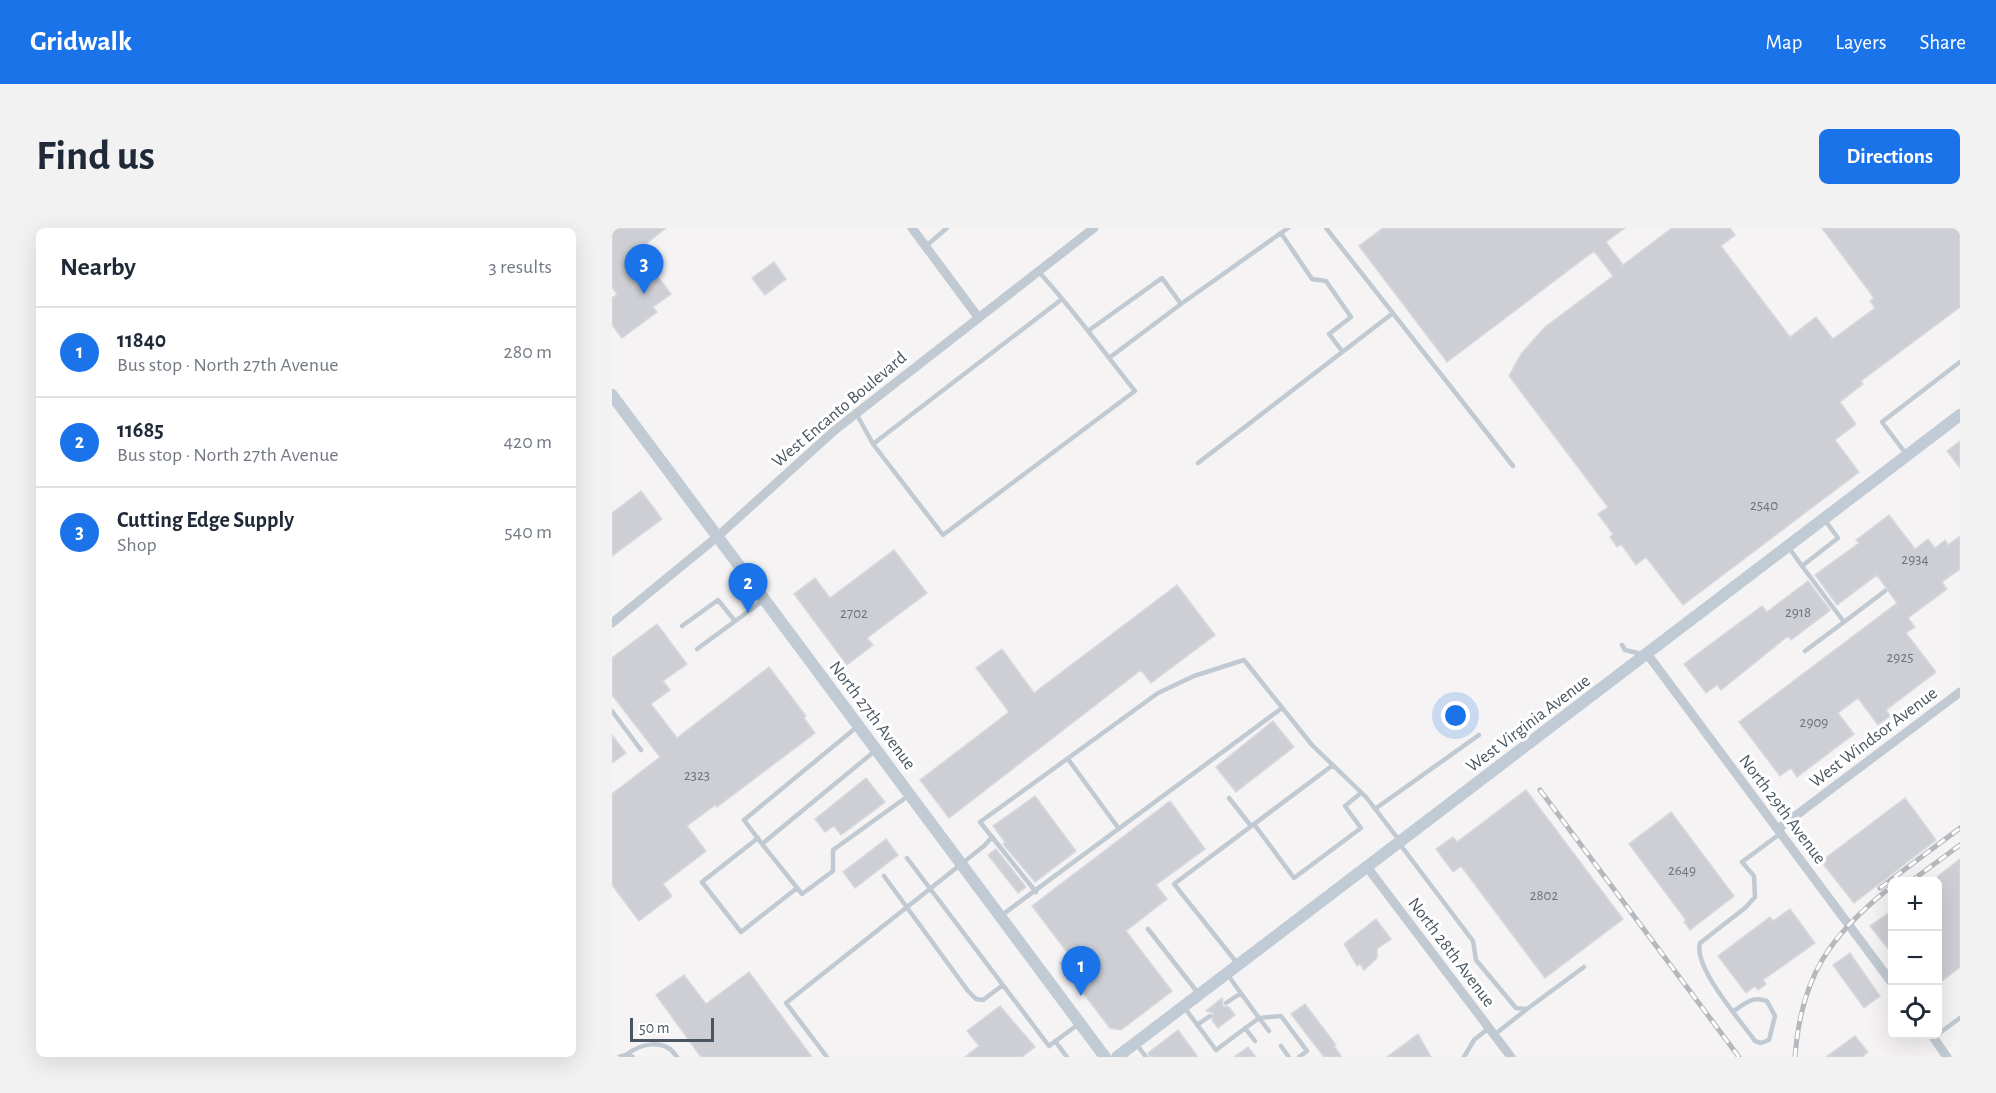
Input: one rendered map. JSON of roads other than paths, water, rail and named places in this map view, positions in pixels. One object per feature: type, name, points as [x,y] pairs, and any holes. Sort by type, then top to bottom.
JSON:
[{"type":"street","points":[[912,228],[978,317]]},
{"type":"street","name":"West Encanto Boulevard","points":[[612,623],[717,537],[856,413],[1094,228]]},
{"type":"street","name":"North 27th Avenue","points":[[612,395],[1105,1057]]},
{"type":"street","name":"West Virginia Avenue","points":[[1117,1057],[1648,655],[1960,415]]},
{"type":"street","name":"North 29th Avenue","points":[[1648,655],[1888,976]]},
{"type":"street","name":"West Windsor Avenue","points":[[1779,831],[1960,692]]},
{"type":"street","name":"North 28th Avenue","points":[[1367,867],[1511,1057]]},
{"type":"street","points":[[1936,1039],[1947,1057]]},
{"type":"lane","points":[[926,246],[947,228]]},
{"type":"lane","points":[[1109,358],[1288,228]]},
{"type":"lane","points":[[1326,228],[1513,466]]},
{"type":"lane","points":[[1281,233],[1312,279],[1326,281],[1351,317],[1329,334],[1342,351]]},
{"type":"lane","points":[[856,413],[873,444],[943,535],[1135,391],[1038,270]]},
{"type":"lane","points":[[1088,331],[1162,278],[1181,304]]},
{"type":"lane","points":[[873,444],[1062,298]]},
{"type":"lane","points":[[1198,464],[1393,313]]},
{"type":"lane","points":[[1907,456],[1882,422],[1960,362]]},
{"type":"lane","points":[[1802,566],[1838,538],[1824,519]]},
{"type":"lane","points":[[1788,547],[1844,622]]},
{"type":"lane","points":[[1805,651],[1886,591]]},
{"type":"lane","points":[[682,626],[718,600],[735,621]]},
{"type":"lane","points":[[697,649],[765,600]]},
{"type":"lane","points":[[1622,645],[1625,650],[1648,655]]},
{"type":"lane","points":[[1036,892],[980,822],[1158,693],[1194,676],[1244,660],[1312,745],[1375,809],[1473,941],[1476,960],[1508,1001],[1516,1008],[1527,1009]]},
{"type":"lane","points":[[1000,916],[1036,892],[1282,708]]},
{"type":"lane","points":[[612,711],[641,750]]},
{"type":"lane","points":[[858,726],[744,820],[762,844],[802,894],[833,871],[833,850],[910,795]]},
{"type":"lane","points":[[1375,809],[1479,735]]},
{"type":"lane","points":[[762,844],[876,750]]},
{"type":"lane","points":[[1068,759],[1119,829]]},
{"type":"lane","points":[[1239,965],[1174,884],[1333,765]]},
{"type":"lane","points":[[1229,798],[1294,878],[1361,828],[1345,806],[1361,793]]},
{"type":"lane","points":[[1734,1011],[1756,998],[1767,1001],[1775,1016],[1769,1040],[1761,1043],[1755,1041],[1705,970],[1698,950],[1700,943],[1746,908],[1755,897],[1754,876],[1742,862],[1779,831]]},
{"type":"lane","points":[[827,1057],[786,1003],[931,891],[962,866],[992,837]]},
{"type":"lane","points":[[758,838],[702,882],[741,932],[797,888]]},
{"type":"lane","points":[[908,858],[1049,1046],[1080,1023]]},
{"type":"lane","points":[[884,876],[976,999],[983,1000],[1003,985]]},
{"type":"lane","points":[[1148,929],[1199,995]]},
{"type":"lane","points":[[1464,1057],[1474,1040],[1492,1032],[1527,1009],[1584,967]]},
{"type":"lane","points":[[1227,974],[1269,1031]]},
{"type":"lane","points":[[1226,1003],[1241,993]]},
{"type":"lane","points":[[1184,1007],[1216,1050],[1259,1018],[1281,1016],[1307,1051],[1299,1057]]},
{"type":"lane","points":[[1197,1025],[1210,1016]]},
{"type":"lane","points":[[1942,1030],[1960,1018]]},
{"type":"lane","points":[[1245,1028],[1255,1041]]},
{"type":"lane","points":[[1055,1041],[1067,1057]]},
{"type":"lane","points":[[1136,1043],[1146,1057]]},
{"type":"lane","points":[[619,1057],[626,1055],[639,1045],[657,1044],[673,1051],[677,1057]]},
{"type":"lane","points":[[1281,1046],[1289,1057]]},
{"type":"lane","points":[[626,1055],[633,1057]]},
{"type":"railway","points":[[1540,790],[1739,1057]]},
{"type":"railway","points":[[1880,888],[1960,828]]},
{"type":"railway","points":[[1917,877],[1960,845]]},
{"type":"railway","points":[[1795,1057],[1798,1028],[1804,1003],[1822,960],[1852,922],[1888,889]]},
{"type":"place","name":"Cutting Edge Supply","points":[[644,294]]},
{"type":"place","name":"11685","points":[[748,613]]},
{"type":"place","name":"11840","points":[[1081,996]]}]
